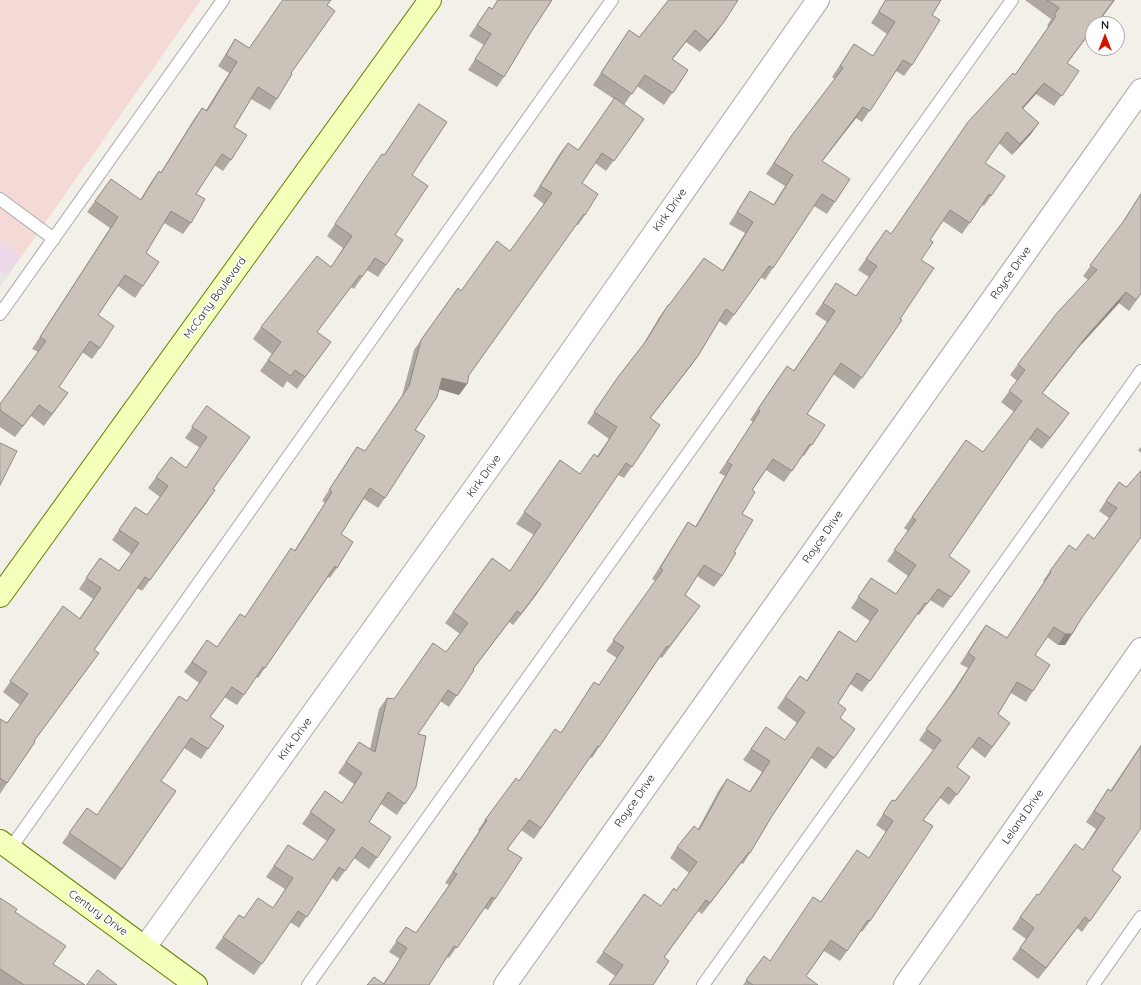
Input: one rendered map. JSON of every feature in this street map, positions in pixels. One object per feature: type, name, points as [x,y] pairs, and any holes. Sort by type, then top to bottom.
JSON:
[{"type":"main road","name":"McCarty Boulevard","points":[[0,596],[430,0]]},
{"type":"main road","name":"Century Drive","points":[[5,845],[196,985]]},
{"type":"street","name":"Kirk Drive","points":[[145,947],[504,447],[818,0]]},
{"type":"street","name":"Royce Drive","points":[[505,985],[1141,90]]},
{"type":"street","name":"Leland Drive","points":[[904,985],[1141,650]]},
{"type":"lane","points":[[0,314],[223,0]]},
{"type":"lane","points":[[5,845],[612,0]]},
{"type":"lane","points":[[308,985],[1012,0]]},
{"type":"lane","points":[[0,198],[54,239]]},
{"type":"lane","points":[[703,985],[1141,371]]},
{"type":"lane","points":[[1093,985],[1141,917]]},
{"type":"shaded area","points":[[0,0],[201,0],[22,256],[0,241]]},
{"type":"shaded area","points":[[0,241],[22,256],[0,287]]},
{"type":"shaded area","points":[[0,271],[8,276],[0,287]]},
{"type":"building","points":[[283,0],[331,0],[327,5],[335,11],[291,73],[292,74],[277,99],[258,87],[234,127],[247,135],[231,160],[222,154],[196,194],[205,199],[191,223],[171,211],[146,253],[159,262],[143,286],[125,275],[98,315],[114,326],[100,348],[90,341],[59,387],[68,393],[52,414],[39,405],[23,426],[0,410],[0,404],[46,341],[40,337],[118,217],[95,201],[111,179],[141,200],[159,171],[161,173],[202,108],[207,111],[237,62],[226,55],[235,39],[249,48]]},
{"type":"building","points":[[498,0],[552,0],[504,77],[475,59],[491,34],[477,25],[489,7],[492,9]]},
{"type":"building","points":[[669,0],[738,0],[724,22],[708,41],[695,30],[672,59],[688,70],[673,93],[645,75],[632,94],[601,73],[629,30],[639,37]]},
{"type":"building","points":[[886,0],[941,0],[932,15],[940,20],[912,65],[903,60],[870,111],[863,107],[822,161],[850,179],[835,202],[822,194],[773,268],[769,266],[734,315],[726,309],[698,356],[650,418],[660,425],[632,467],[626,463],[544,583],[521,614],[517,611],[473,669],[474,670],[457,696],[448,690],[418,734],[426,736],[416,787],[405,804],[388,792],[369,822],[391,837],[377,858],[362,847],[345,871],[339,867],[307,917],[298,911],[262,964],[223,937],[239,915],[244,918],[258,898],[273,908],[293,878],[274,866],[288,845],[313,860],[335,830],[310,812],[325,791],[342,803],[362,773],[346,762],[359,742],[375,752],[387,698],[394,699],[433,643],[446,652],[468,623],[453,612],[492,558],[510,571],[541,524],[524,512],[560,460],[580,474],[594,454],[598,457],[617,427],[594,412],[618,377],[646,341],[668,305],[704,258],[723,271],[753,222],[737,212],[750,191],[774,205],[793,175],[774,163],[792,135],[843,68],[840,66],[854,44],[873,56],[895,22],[879,12]]},
{"type":"building","points":[[1047,0],[1114,0],[1102,16],[1085,16],[1085,39],[1067,63],[1079,71],[1062,96],[1044,83],[1022,108],[1039,123],[1020,144],[1007,132],[985,163],[1005,176],[991,196],[989,194],[970,223],[950,210],[930,240],[933,242],[921,260],[934,268],[900,319],[902,320],[862,378],[841,363],[807,414],[825,425],[812,445],[810,444],[792,471],[773,459],[752,490],[755,492],[742,514],[753,520],[722,576],[704,565],[685,595],[700,606],[669,647],[667,646],[599,747],[598,746],[541,828],[529,820],[507,849],[522,858],[495,899],[492,897],[457,948],[454,946],[429,985],[367,985],[374,977],[384,984],[407,948],[396,941],[406,927],[416,933],[457,874],[453,872],[487,820],[485,820],[516,778],[519,781],[555,729],[561,733],[594,682],[599,685],[624,647],[613,640],[663,570],[660,568],[688,522],[696,527],[732,465],[727,462],[760,411],[758,409],[787,366],[794,371],[835,311],[823,303],[836,283],[856,296],[877,266],[866,259],[886,230],[891,234],[968,122],[1013,73],[1015,75],[1056,16],[1054,15],[1059,8]]},
{"type":"building","points":[[615,98],[644,119],[614,161],[602,153],[582,183],[598,194],[585,215],[584,214],[469,375],[467,384],[442,378],[437,397],[415,430],[425,436],[385,498],[370,488],[341,534],[353,542],[337,568],[335,566],[265,668],[263,667],[244,695],[232,687],[210,717],[224,726],[208,749],[191,738],[161,781],[176,791],[122,869],[69,833],[87,808],[97,815],[179,696],[187,701],[207,672],[192,662],[207,640],[217,647],[240,614],[245,617],[291,548],[295,551],[332,492],[329,490],[357,447],[365,451],[409,386],[421,340],[458,288],[461,291],[497,241],[510,251],[552,193],[540,186],[568,143],[578,150]]},
{"type":"building","points":[[419,104],[447,122],[412,175],[428,186],[395,235],[403,240],[386,265],[375,258],[362,277],[360,275],[317,332],[331,342],[305,377],[295,370],[291,376],[268,360],[281,342],[261,327],[317,256],[331,267],[352,236],[335,224],[382,154],[384,155]]},
{"type":"building","points":[[1141,194],[1141,293],[1136,300],[1126,292],[1086,337],[1042,393],[1069,413],[1050,438],[1037,428],[949,556],[970,571],[951,597],[938,589],[927,604],[925,603],[870,681],[857,673],[838,703],[846,709],[840,718],[855,729],[834,758],[818,747],[772,816],[750,853],[749,852],[710,903],[706,900],[664,957],[669,961],[653,985],[609,985],[623,965],[603,952],[644,894],[661,906],[674,888],[676,891],[697,862],[677,847],[694,826],[699,830],[727,779],[750,792],[770,761],[751,749],[766,727],[785,740],[805,712],[785,697],[800,676],[807,681],[839,631],[856,642],[878,610],[858,597],[871,578],[896,594],[916,565],[894,550],[916,520],[912,517],[966,440],[983,452],[1022,401],[1009,391],[1025,370],[1018,364],[1057,313],[1097,270],[1090,265],[1123,222]]},
{"type":"building","points":[[207,406],[250,437],[213,489],[215,490],[150,580],[145,577],[94,650],[99,653],[34,741],[35,742],[7,783],[0,778],[0,719],[7,723],[28,694],[10,681],[63,606],[80,619],[101,588],[86,578],[100,558],[119,571],[139,543],[119,530],[135,507],[147,515],[168,486],[156,477],[171,457],[186,468],[207,437],[192,427]]},
{"type":"building","points":[[0,443],[17,451],[0,485]]},
{"type":"building","points":[[1141,471],[1141,537],[1083,616],[1072,634],[1065,634],[1054,627],[1035,655],[1050,665],[1033,691],[1017,682],[998,714],[1010,723],[992,747],[979,737],[957,767],[970,777],[957,795],[948,787],[923,820],[933,826],[870,921],[868,920],[847,951],[831,940],[806,976],[818,985],[753,985],[746,980],[764,956],[770,961],[813,897],[821,902],[857,850],[869,858],[893,821],[883,814],[892,800],[895,801],[941,740],[926,729],[955,690],[975,658],[968,653],[986,625],[1007,638],[1051,572],[1050,571],[1069,545],[1076,550],[1088,534],[1094,539],[1117,508],[1106,501],[1119,482],[1126,487]]},
{"type":"building","points":[[1141,746],[1141,828],[1112,870],[1121,877],[1090,921],[1085,917],[1046,968],[1020,948],[1034,928],[1020,917],[1037,894],[1039,895],[1075,844],[1083,850],[1105,818],[1094,811],[1108,789],[1111,791]]},
{"type":"building","points":[[0,898],[17,909],[15,912],[66,946],[53,964],[85,985],[24,985],[0,969]]},
{"type":"building","points":[[98,970],[117,985],[87,985]]}]
